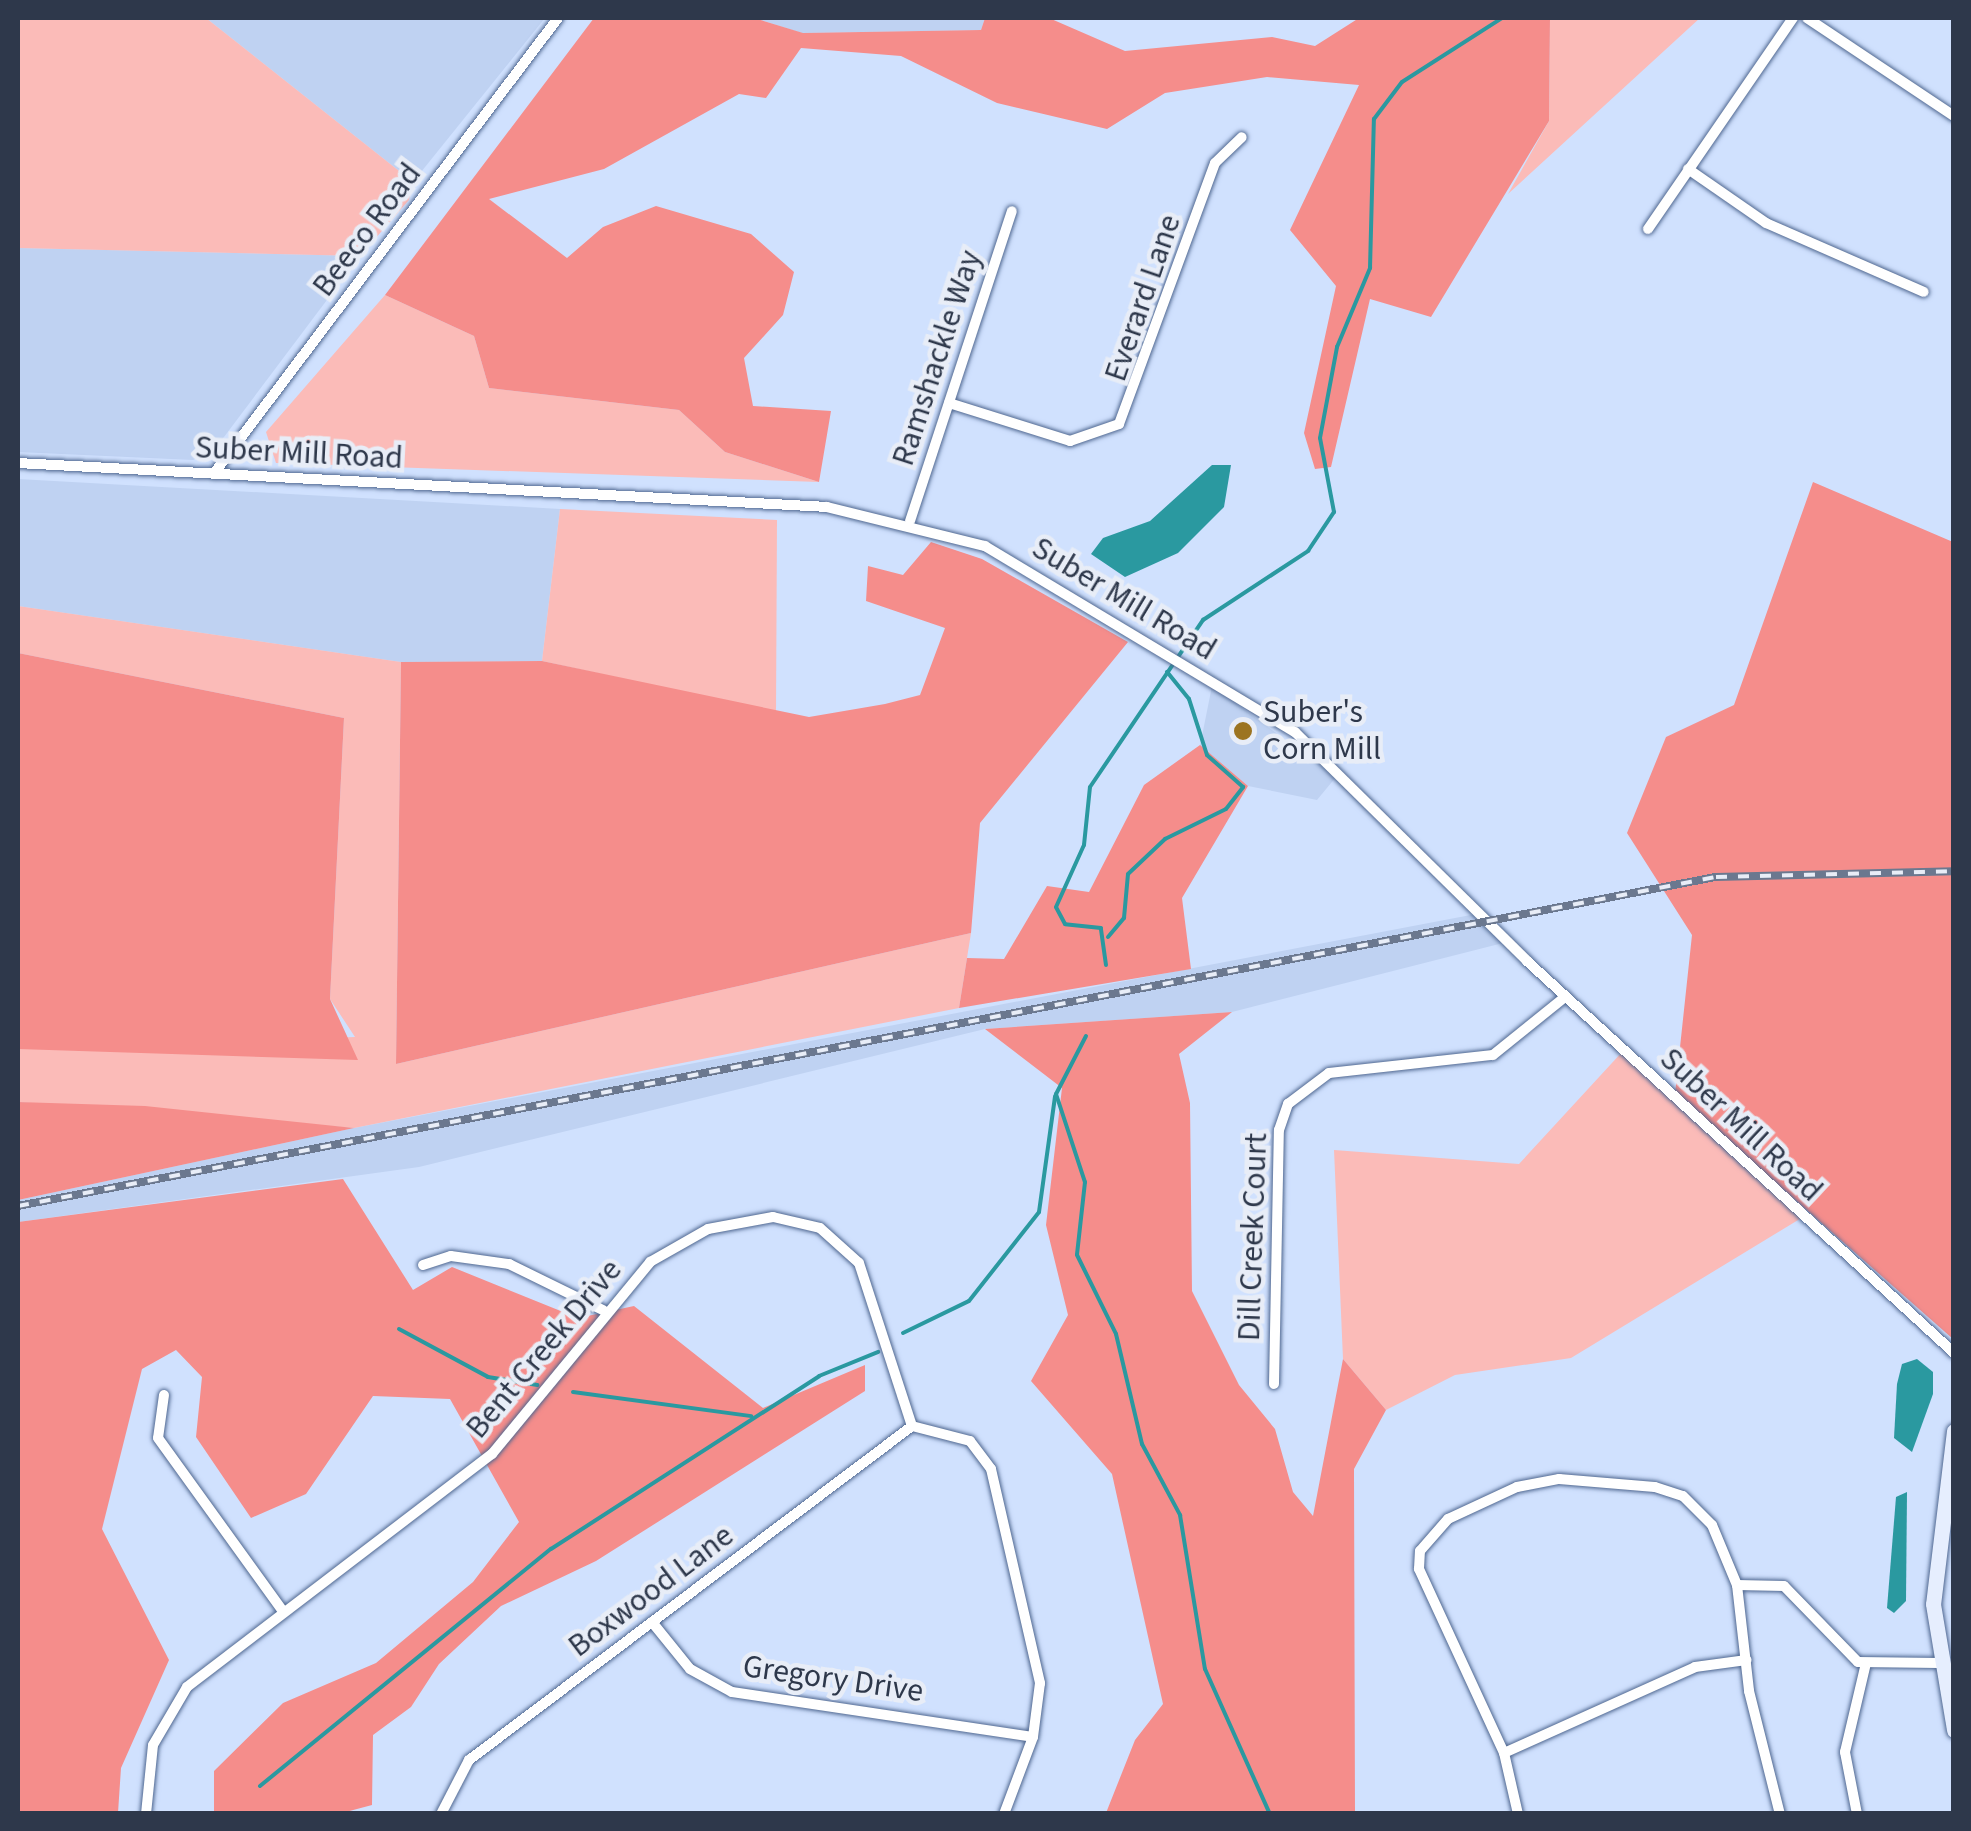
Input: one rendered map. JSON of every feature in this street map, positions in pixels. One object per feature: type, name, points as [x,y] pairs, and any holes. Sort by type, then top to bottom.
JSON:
[{"type":"street","name":"Beeco Road","points":[[216,472],[558,18]]},
{"type":"street","points":[[1648,229],[1794,18]]},
{"type":"street","points":[[1807,18],[1954,116]]},
{"type":"street","name":"Everard Lane","points":[[949,403],[1070,441],[1119,424],[1215,164],[1242,137]]},
{"type":"street","points":[[1688,169],[1766,223],[1924,292]]},
{"type":"street","name":"Ramshackle Way","points":[[910,521],[1012,211]]},
{"type":"street","name":"Suber Mill Road","points":[[18,463],[770,502],[910,521],[1018,563],[1322,755],[1565,997],[1954,1353]]},
{"type":"street","name":"Dill Creek Court","points":[[1274,1384],[1279,1130],[1288,1104],[1329,1073],[1493,1055],[1565,997]]},
{"type":"street","name":"Bent Creek Drive","points":[[146,1814],[153,1745],[170,1706],[283,1611],[492,1454],[603,1310],[650,1262],[696,1233],[762,1218],[810,1224],[845,1246],[868,1278],[912,1426]]},
{"type":"street","points":[[423,1265],[451,1256],[498,1262],[603,1310]]},
{"type":"street","points":[[164,1396],[158,1438],[283,1611]]},
{"type":"street","points":[[912,1426],[970,1440],[990,1469],[1038,1672],[1034,1738],[1004,1814]]},
{"type":"street","name":"Boxwood Lane","points":[[441,1814],[468,1760],[912,1426]]},
{"type":"street","points":[[1954,1431],[1935,1553],[1939,1663],[1954,1730]]},
{"type":"street","points":[[1518,1814],[1504,1753],[1420,1570],[1426,1538],[1448,1520],[1518,1486],[1559,1479],[1655,1487],[1683,1496],[1712,1525],[1737,1585],[1746,1660],[1780,1814]]},
{"type":"street","points":[[1737,1585],[1784,1586],[1866,1663],[1939,1663]]},
{"type":"street","name":"Gregory Drive","points":[[652,1622],[690,1668],[732,1692],[1034,1738]]},
{"type":"street","points":[[1504,1753],[1695,1666],[1746,1660]]},
{"type":"street","points":[[1858,1814],[1845,1752],[1866,1663]]},
{"type":"shaded area","points":[[18,18],[206,18],[413,182],[409,200],[360,256],[18,248]]},
{"type":"shaded area","points":[[206,18],[545,18],[413,182]]},
{"type":"shaded area","points":[[594,18],[754,18],[803,33],[981,30],[985,18],[1049,18],[1125,51],[1272,37],[1315,46],[1359,18],[1550,18],[1549,121],[1431,317],[1370,299],[1331,467],[1315,469],[1304,433],[1336,286],[1290,230],[1359,85],[1267,77],[1165,93],[1107,129],[997,103],[901,56],[801,48],[766,98],[739,94],[604,169],[489,199],[567,258],[603,227],[656,206],[751,234],[794,272],[783,315],[744,358],[753,406],[831,411],[819,482],[725,452],[679,410],[489,388],[474,336],[385,295]]},
{"type":"shaded area","points":[[754,18],[985,18],[981,30],[802,33]]},
{"type":"shaded area","points":[[1550,18],[1700,18],[1508,194],[1549,121]]},
{"type":"shaded area","points":[[18,248],[360,256],[215,449],[193,460],[18,452]]},
{"type":"shaded area","points":[[385,295],[474,336],[489,388],[679,410],[725,452],[819,482],[276,463],[266,432]]},
{"type":"shaded area","points":[[1212,465],[1231,465],[1224,507],[1178,553],[1125,577],[1091,554],[1103,538],[1150,521]]},
{"type":"shaded area","points":[[18,479],[560,509],[542,661],[401,662],[18,606]]},
{"type":"shaded area","points":[[1813,482],[1953,542],[1953,1339],[1675,1094],[1692,935],[1627,833],[1666,737],[1734,705]]},
{"type":"shaded area","points":[[560,509],[777,520],[776,712],[542,661]]},
{"type":"shaded area","points":[[931,542],[982,559],[1128,642],[980,823],[971,933],[396,1064],[401,662],[542,661],[809,717],[885,704],[920,695],[945,628],[866,601],[868,566],[903,575]]},
{"type":"shaded area","points":[[18,606],[401,662],[396,1064],[971,933],[959,1008],[354,1128],[18,1102],[18,1049],[355,1037],[330,999],[344,718],[18,653]]},
{"type":"shaded area","points":[[18,653],[344,718],[330,999],[358,1060],[18,1049]]},
{"type":"shaded area","name":"Suber's Corn Mill","points":[[1212,686],[1336,777],[1317,800],[1248,786],[1200,746]]},
{"type":"shaded area","points":[[1200,745],[1248,786],[1182,898],[1191,969],[959,1008],[967,958],[1004,959],[1047,886],[1089,892],[1144,785]]},
{"type":"shaded area","points":[[1476,914],[1503,943],[1232,1012],[985,1029],[419,1167],[18,1222],[18,1200],[354,1128]]},
{"type":"shaded area","points":[[1232,1012],[1179,1054],[1190,1103],[1192,1291],[1239,1385],[1275,1429],[1293,1492],[1313,1516],[1343,1359],[1386,1410],[1354,1469],[1355,1813],[1106,1813],[1135,1740],[1163,1704],[1112,1474],[1031,1381],[1068,1315],[1046,1225],[1062,1088],[985,1029]]},
{"type":"shaded area","points":[[1623,1051],[1808,1214],[1571,1358],[1455,1375],[1386,1410],[1343,1359],[1334,1150],[1519,1164]]},
{"type":"shaded area","points":[[18,1102],[145,1106],[354,1128],[18,1200]]},
{"type":"shaded area","points":[[343,1179],[413,1290],[452,1267],[578,1318],[634,1306],[763,1408],[865,1365],[865,1391],[596,1561],[501,1606],[439,1664],[411,1707],[373,1735],[372,1805],[342,1813],[214,1814],[214,1771],[283,1703],[376,1663],[473,1582],[519,1522],[450,1399],[373,1396],[306,1494],[251,1518],[196,1437],[202,1377],[176,1350],[142,1369],[102,1529],[169,1660],[121,1768],[118,1813],[18,1814],[18,1222]]},
{"type":"shaded area","points":[[1917,1359],[1933,1372],[1933,1394],[1912,1452],[1894,1438],[1902,1364]]},
{"type":"shaded area","points":[[1907,1492],[1906,1601],[1894,1613],[1887,1608],[1896,1497]]},
{"type":"waterway","points":[[1106,965],[1101,928],[1065,924],[1056,907],[1084,845],[1090,787],[1203,620],[1308,551],[1334,512],[1320,438],[1337,347],[1370,268],[1374,119],[1402,82],[1502,18]]},
{"type":"waterway","points":[[1108,937],[1124,918],[1128,874],[1165,839],[1226,809],[1243,787],[1207,755],[1189,699],[1167,672]]},
{"type":"waterway","points":[[1086,1036],[1056,1094],[1085,1182],[1077,1255],[1116,1334],[1142,1444],[1180,1515],[1205,1669],[1270,1814]]},
{"type":"waterway","points":[[903,1333],[969,1301],[1039,1212],[1055,1096]]},
{"type":"waterway","points":[[399,1329],[488,1377],[537,1385]]},
{"type":"waterway","points":[[260,1786],[551,1549],[819,1376],[878,1352]]},
{"type":"waterway","points":[[573,1392],[751,1416]]},
{"type":"railway","points":[[18,1206],[1716,877],[1954,871]]},
{"type":"place","name":"Suber's Corn Mill","points":[[1243,731]]}]
